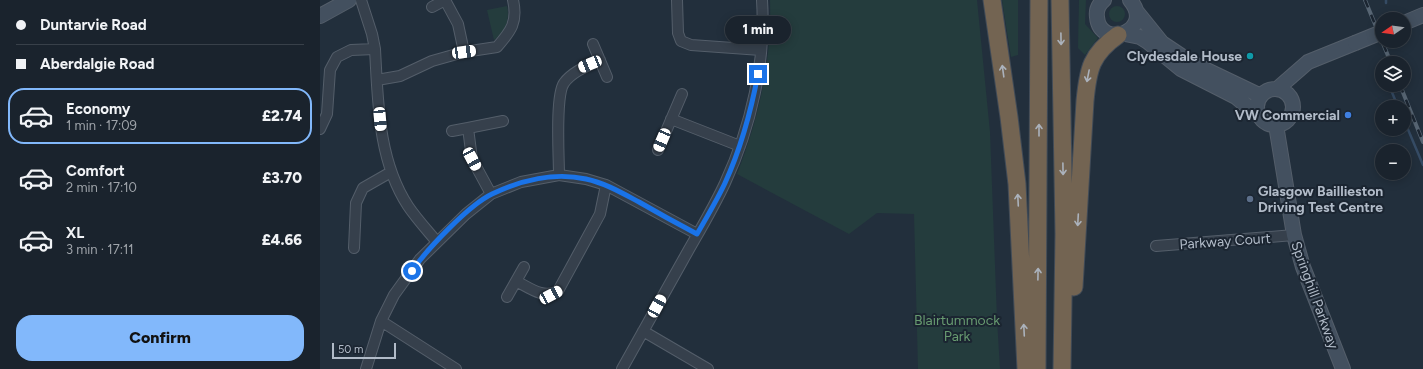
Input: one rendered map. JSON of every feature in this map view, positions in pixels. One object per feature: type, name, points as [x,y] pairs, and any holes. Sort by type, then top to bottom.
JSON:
[{"type":"highway","points":[[992,0],[1017,184],[1026,369]]},
{"type":"highway","points":[[1037,369],[1039,0]]},
{"type":"highway","points":[[1060,0],[1064,234],[1062,369]]},
{"type":"highway","points":[[1069,369],[1087,84],[1090,66],[1095,56],[1100,49],[1121,35]]},
{"type":"street","points":[[320,16],[350,0]]},
{"type":"street","points":[[361,0],[372,34],[375,49],[383,144],[391,172],[407,206],[436,242]]},
{"type":"street","points":[[432,7],[445,0],[458,24],[464,52]]},
{"type":"street","points":[[377,80],[400,76],[432,61],[464,52],[497,47],[512,29],[515,11],[513,0]]},
{"type":"street","points":[[677,0],[678,33],[682,41],[691,45],[761,50]]},
{"type":"street","points":[[622,369],[725,183],[740,146],[754,94],[761,50],[762,0]]},
{"type":"street","points":[[1100,3],[1097,14],[1101,27],[1111,35],[1140,37],[1181,69],[1236,97],[1266,123],[1276,125],[1287,120],[1292,110],[1291,99],[1283,91],[1277,89],[1268,90],[1260,96],[1257,106],[1259,116]]},
{"type":"street","points":[[1121,35],[1135,25],[1134,6]]},
{"type":"street","points":[[1134,6],[1162,43],[1192,63],[1224,80],[1260,96]]},
{"type":"street","points":[[1411,20],[1423,15]]},
{"type":"street","points":[[1277,89],[1308,62],[1375,35]]},
{"type":"street","points":[[593,44],[607,77]]},
{"type":"street","points":[[320,129],[327,114],[330,70],[338,57],[351,50],[375,49]]},
{"type":"street","points":[[559,175],[559,97],[563,84],[581,68],[600,60]]},
{"type":"street","points":[[658,150],[682,94]]},
{"type":"street","points":[[671,119],[740,146]]},
{"type":"street","points":[[452,131],[503,121]]},
{"type":"street","name":"Springhill Parkway","points":[[1276,125],[1294,236],[1303,266],[1343,369]]},
{"type":"street","points":[[468,128],[472,159],[491,194]]},
{"type":"street","points":[[354,248],[356,204],[363,188],[391,172]]},
{"type":"street","points":[[366,369],[381,321],[398,289],[420,259],[436,242],[466,214],[491,194],[521,182],[559,175],[586,179],[606,185],[697,234]]},
{"type":"street","points":[[516,281],[542,294],[551,295],[558,291],[600,214],[606,185]]},
{"type":"street","name":"Parkway Court","points":[[1156,246],[1294,236]]},
{"type":"street","points":[[507,297],[524,266]]},
{"type":"street","points":[[381,321],[456,369]]},
{"type":"street","points":[[643,331],[696,360],[708,369]]},
{"type":"green space","name":"Blairtummock Park","points":[[770,0],[977,0],[990,132],[1000,369],[918,369],[914,214],[877,213],[849,234],[737,174],[758,110],[769,45]]},
{"type":"green space","points":[[1002,0],[1018,0],[1018,55],[1011,57]]},
{"type":"green space","points":[[1079,0],[1086,0],[1085,24],[1098,38],[1085,55],[1078,48]]},
{"type":"green space","points":[[507,6],[508,15],[506,25],[502,33],[494,40],[487,10]]},
{"type":"green space","points":[[1114,6],[1120,6],[1125,11],[1123,20],[1120,22],[1114,22],[1109,17],[1109,11]]},
{"type":"waterway","points":[[1392,92],[1395,100]]},
{"type":"waterway","points":[[1411,136],[1423,165]]},
{"type":"railway","points":[[1365,0],[1388,56]]},
{"type":"railway","points":[[1403,92],[1423,142]]},
{"type":"place","name":"Clydesdale House","points":[[1250,56]]},
{"type":"place","name":"VW Commercial","points":[[1348,115]]},
{"type":"place","name":"Glasgow Baillieston Driving Test Centre","points":[[1250,199]]},
{"type":"route","points":[[412,271],[420,259],[436,242],[466,214],[491,194],[521,182],[559,175],[586,179],[606,185],[697,234],[725,183],[740,146],[748,121],[758,74]]}]
